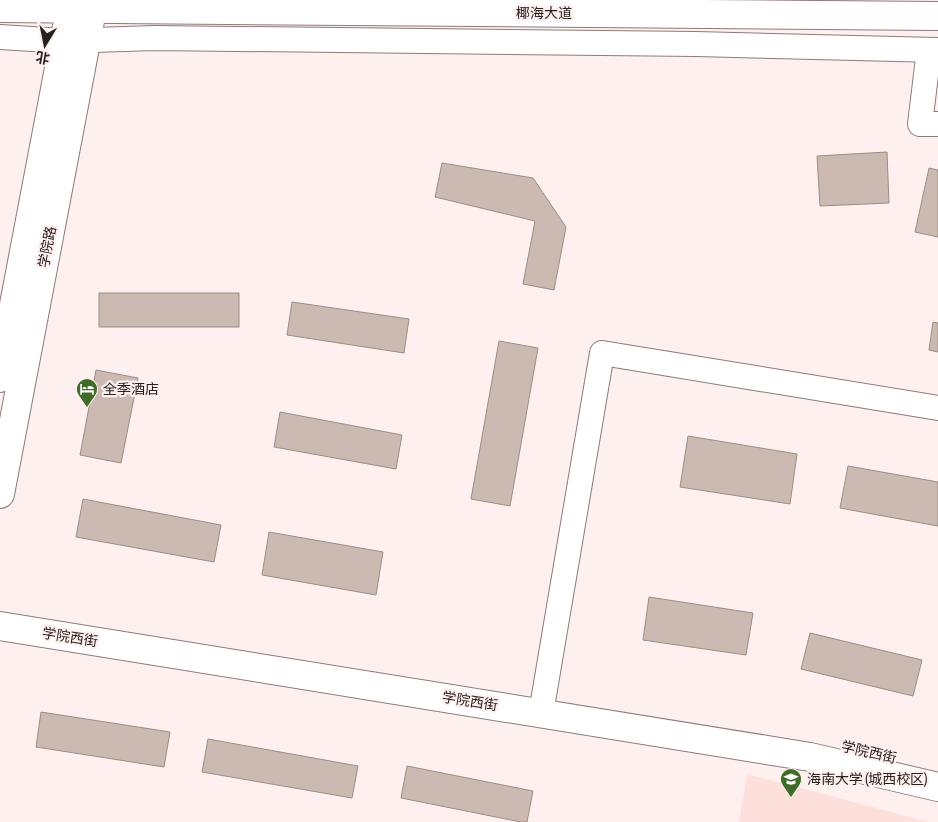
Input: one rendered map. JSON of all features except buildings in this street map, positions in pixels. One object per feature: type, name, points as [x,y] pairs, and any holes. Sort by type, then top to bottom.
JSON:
[{"type":"main road","name":"椰海大道","points":[[0,8],[82,5],[938,16]]},
{"type":"main road","name":"学院路","points":[[0,494],[82,5]]},
{"type":"main road","name":"学院路","points":[[0,378],[76,41]]},
{"type":"main road","name":"学院西街","points":[[0,608],[543,704],[810,757],[938,787]]},
{"type":"main road","name":"学院西街","points":[[0,626],[543,704],[814,739],[938,769]]},
{"type":"street","points":[[0,38],[76,41],[164,38],[647,43],[933,50],[920,124],[938,124]]},
{"type":"street","points":[[543,704],[602,353],[938,408]]},
{"type":"shaded area","name":"海南大学 (城西校区)","points":[[747,774],[929,822],[739,822]]},
{"type":"place","name":"全季酒店","points":[[87,408]]},
{"type":"place","name":"海南大学 (城西校区)","points":[[791,798]]}]
